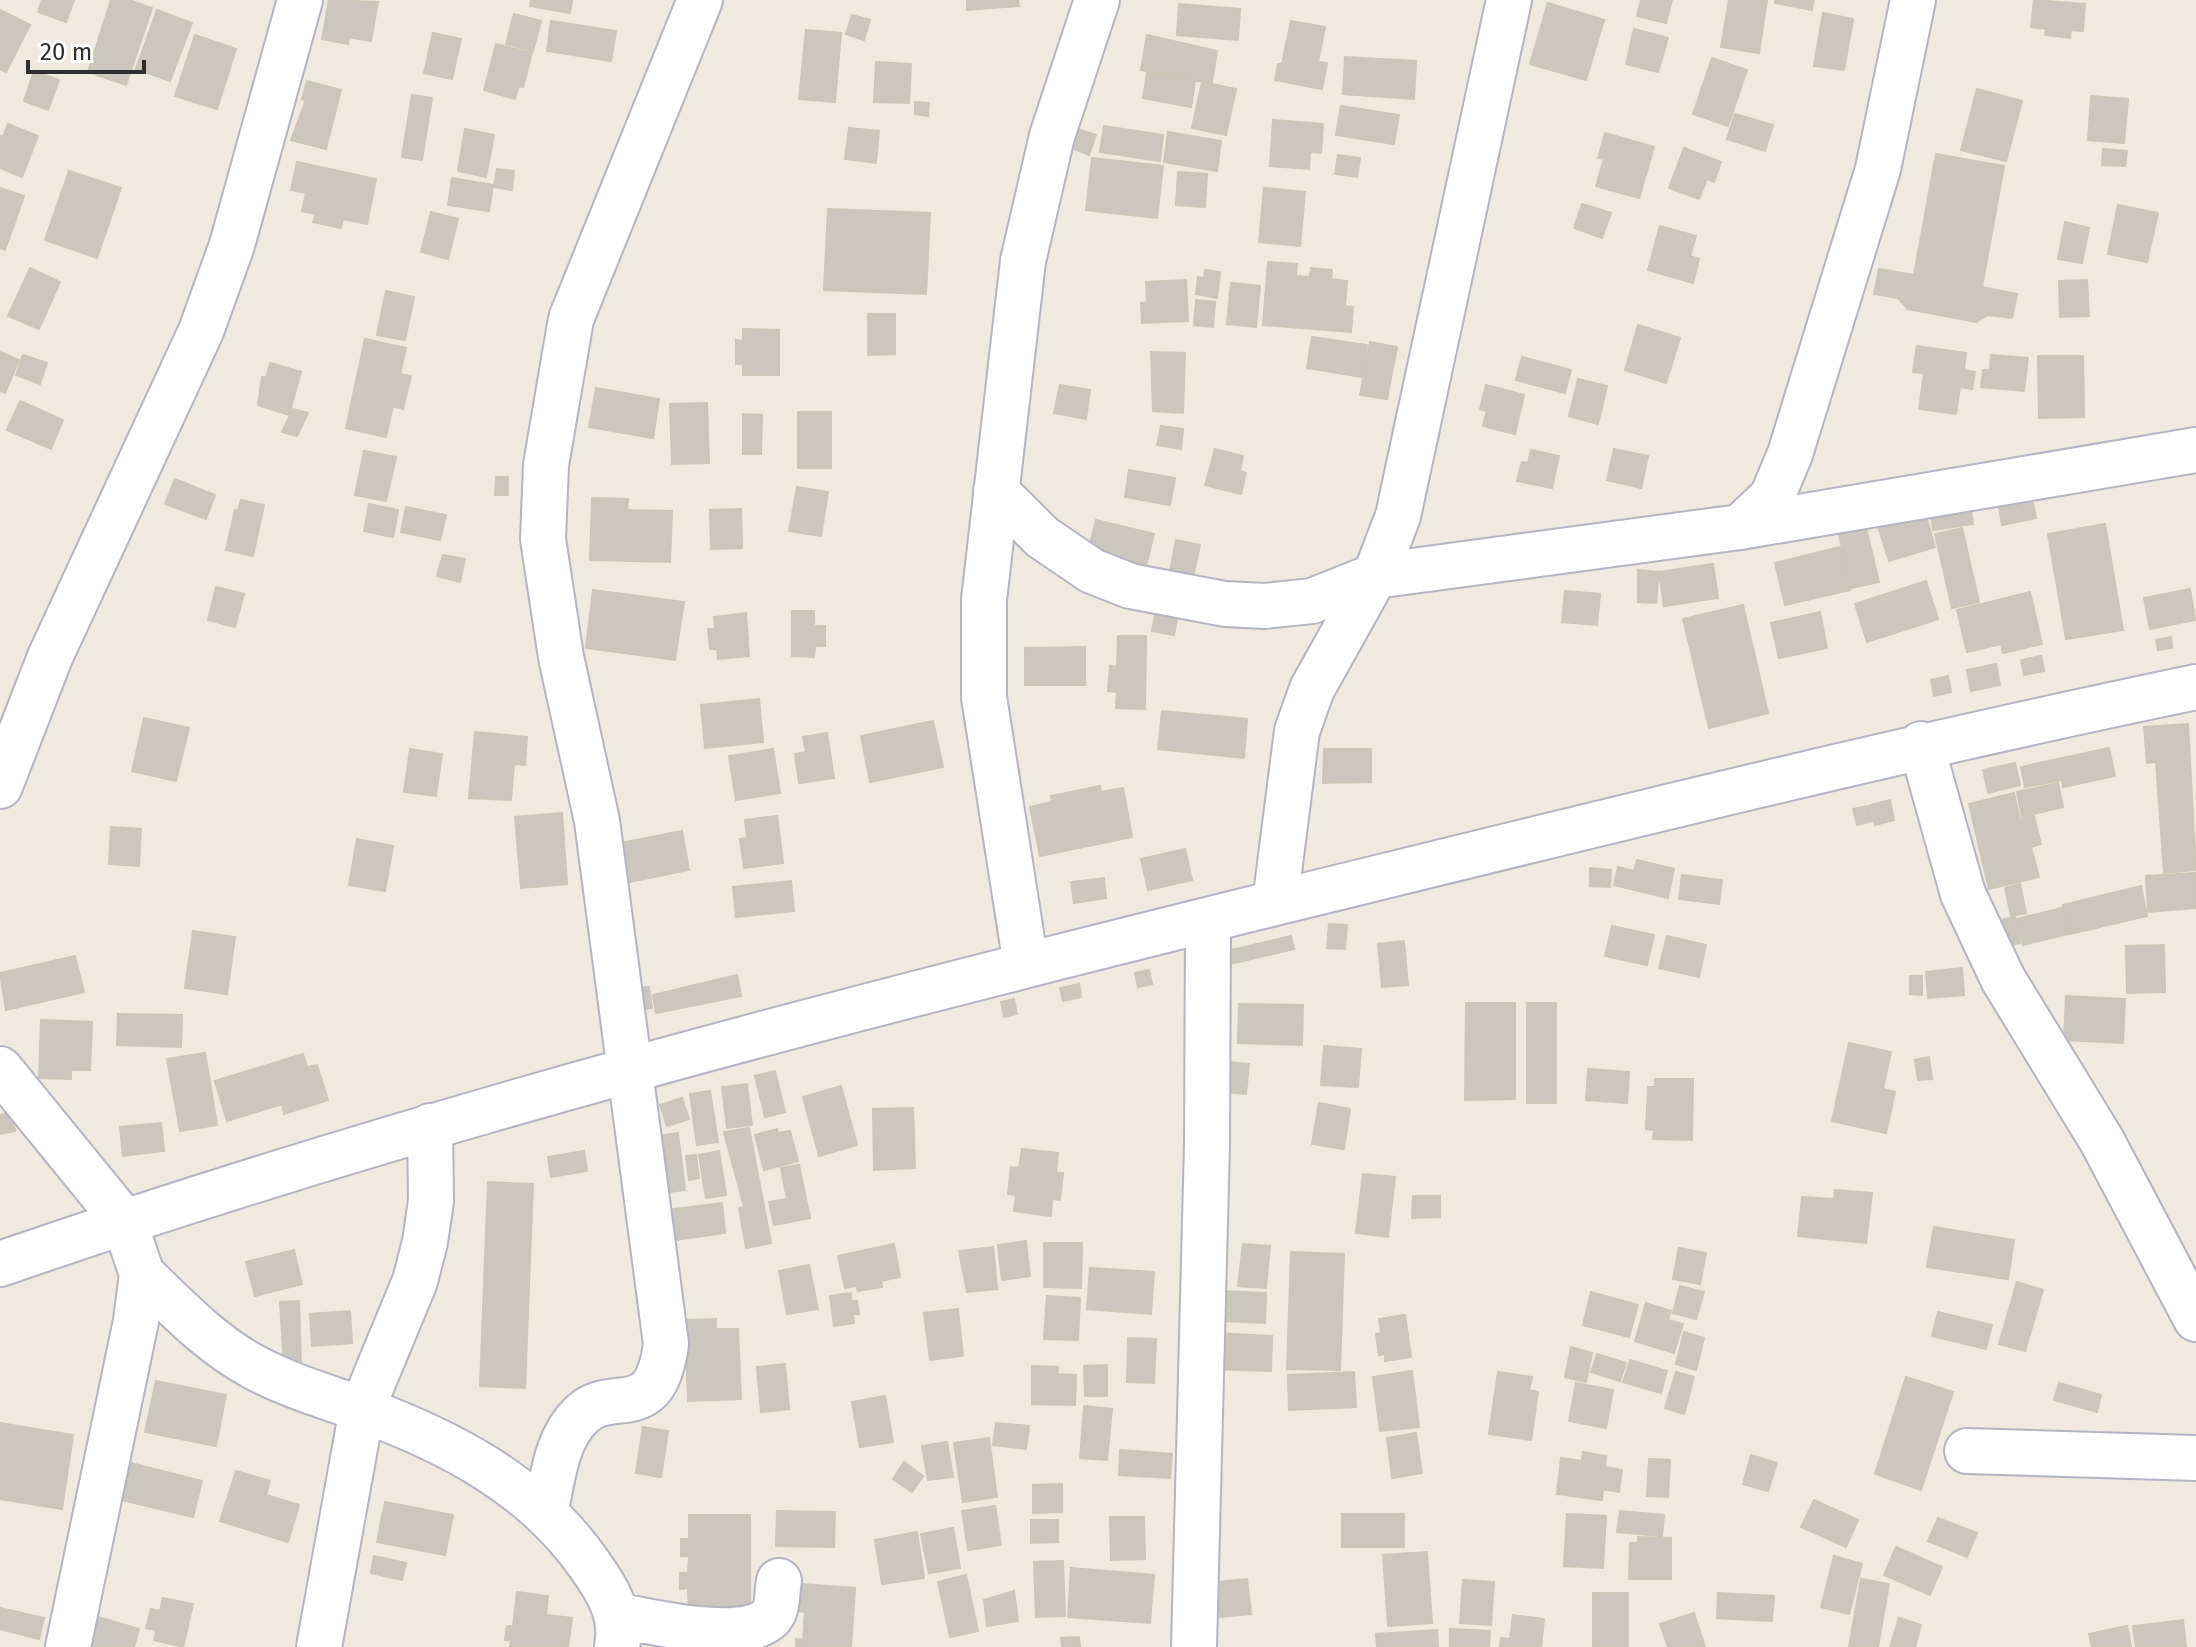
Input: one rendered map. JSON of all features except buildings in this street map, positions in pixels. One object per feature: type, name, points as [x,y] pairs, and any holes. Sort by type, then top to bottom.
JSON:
[{"type":"street","points":[[0,786],[50,657],[201,331],[232,245],[300,0]]},
{"type":"street","points":[[545,1513],[561,1444],[572,1424],[584,1412],[633,1401],[647,1392],[664,1364],[666,1344],[597,821],[561,657],[543,539],[546,465],[571,319],[700,0]]},
{"type":"street","points":[[1026,965],[984,697],[984,600],[1023,261],[1052,136],[1097,0]]},
{"type":"street","points":[[1275,903],[1297,731],[1312,689],[1375,576],[1398,516],[1509,0]]},
{"type":"street","points":[[1740,527],[1772,497],[1790,454],[1878,169],[1913,0]]},
{"type":"street","points":[[996,491],[1042,537],[1092,571],[1130,586],[1225,604],[1265,606],[1312,601],[1375,576],[1740,527],[2196,450]]},
{"type":"street","points":[[0,1264],[124,1221],[628,1068],[1026,965],[1921,744],[2196,687]]},
{"type":"street","points":[[1921,744],[1963,894],[2003,979],[2102,1141],[2196,1319]]},
{"type":"street","points":[[1194,1647],[1207,1144],[1208,920]]},
{"type":"street","points":[[0,1069],[124,1221],[142,1274],[136,1321],[68,1647]]},
{"type":"street","points":[[319,1647],[362,1409],[415,1281],[425,1242],[431,1201],[430,1126]]},
{"type":"street","points":[[142,1274],[196,1326],[252,1366],[305,1391],[362,1409],[458,1450],[507,1479],[545,1513],[581,1552],[609,1592],[617,1631],[727,1635],[756,1630],[774,1613],[779,1581]]},
{"type":"street","points":[[1967,1451],[2196,1458]]}]
